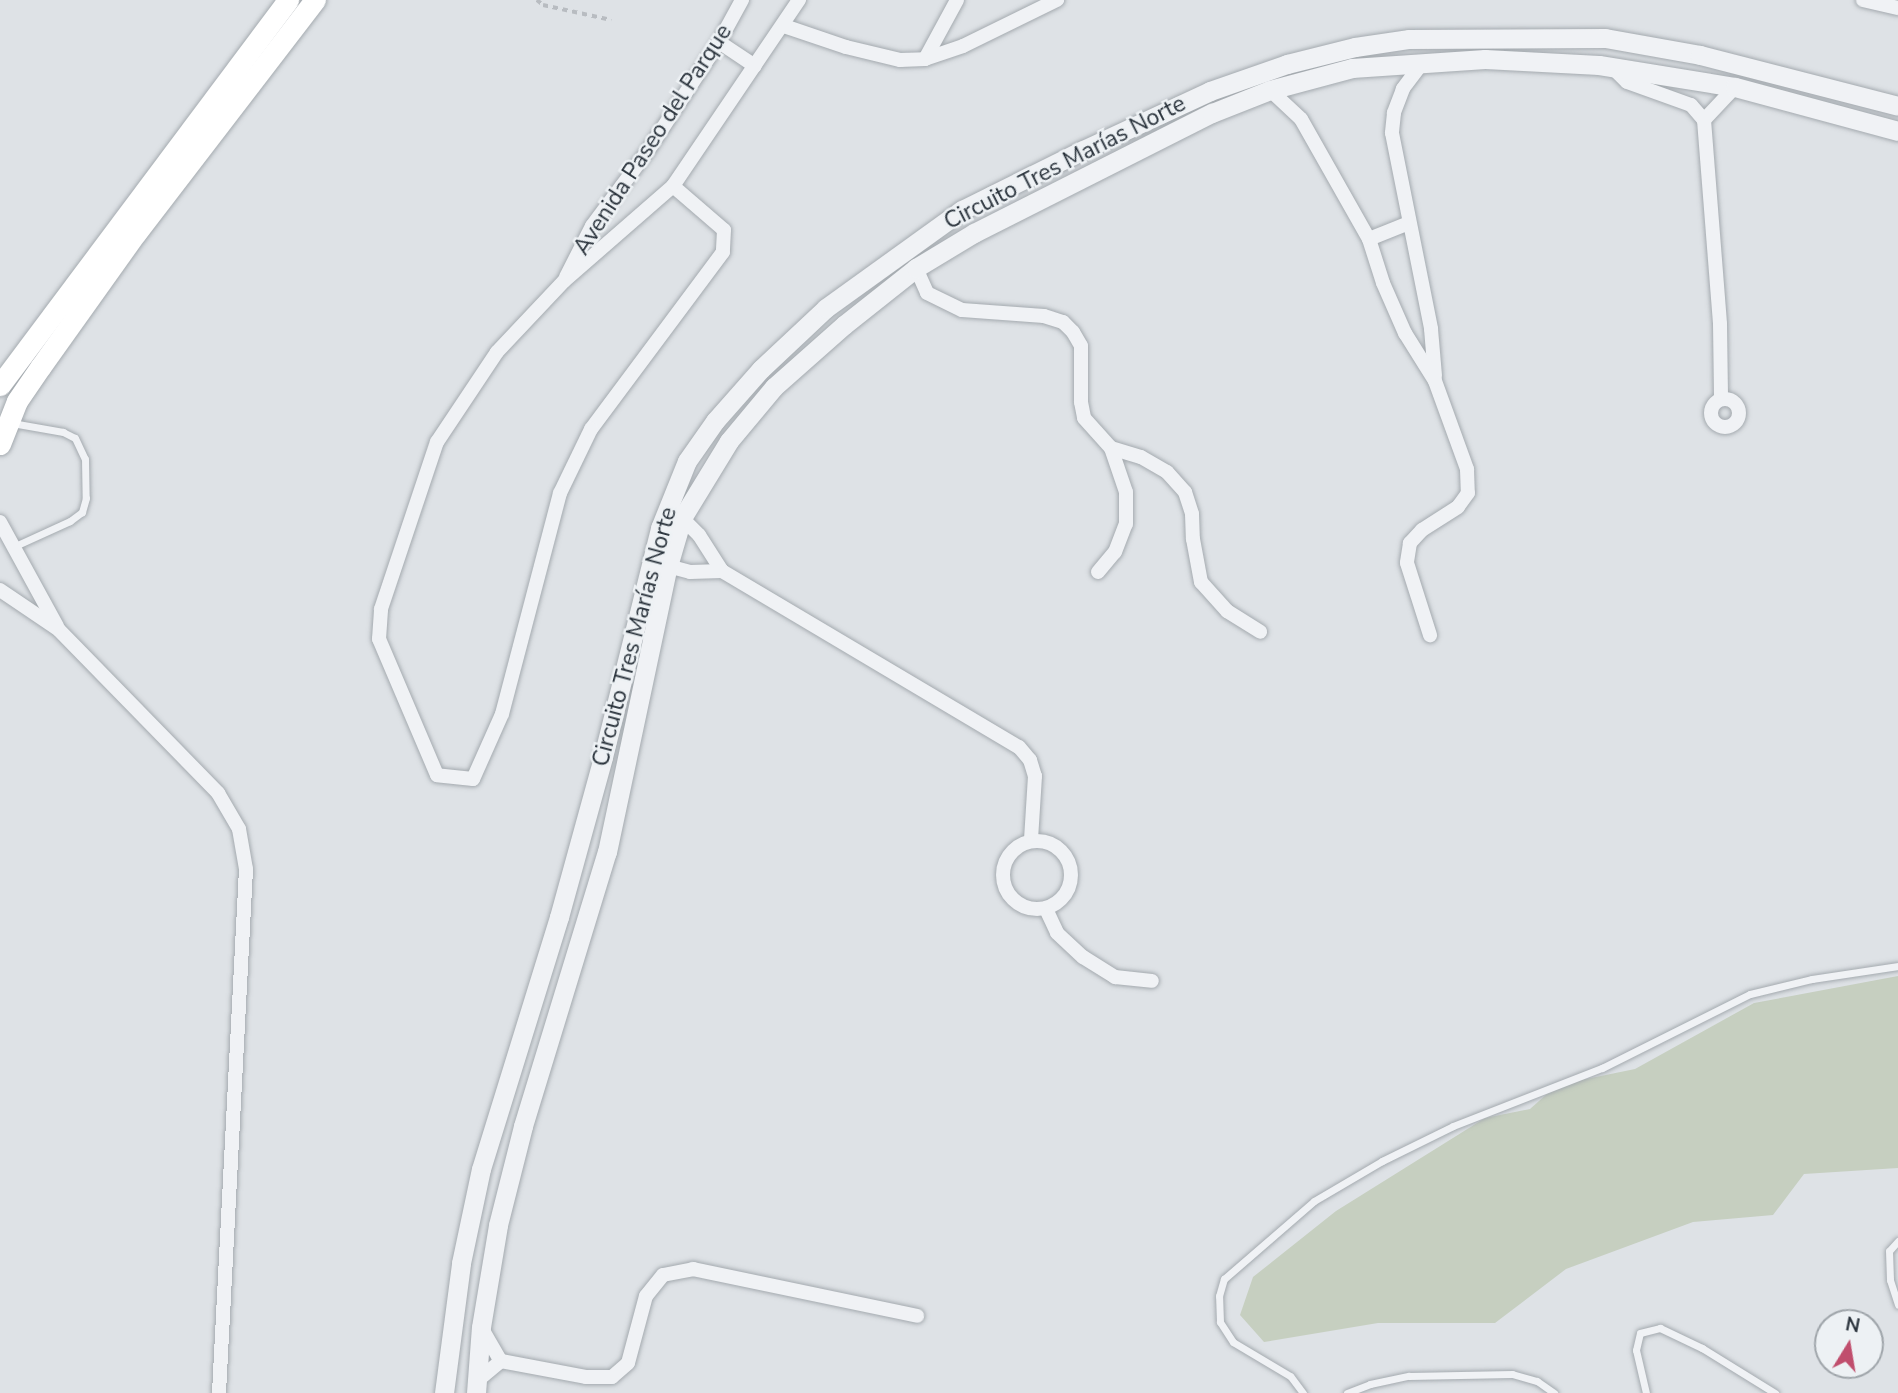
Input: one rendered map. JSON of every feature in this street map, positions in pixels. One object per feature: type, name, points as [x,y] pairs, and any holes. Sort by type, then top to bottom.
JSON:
[{"type":"main road","points":[[0,384],[288,0]]},
{"type":"main road","points":[[0,444],[8,422],[33,378],[136,233],[315,0]]},
{"type":"street","name":"Avenida Paseo del Parque","points":[[564,281],[592,226],[647,152],[719,43],[743,0]]},
{"type":"street","name":"Avenida Paseo del Parque","points":[[673,186],[724,230],[723,251],[591,429],[560,492],[502,714],[473,779],[437,775],[379,639],[381,609],[437,442],[497,352],[564,281],[673,186],[784,26],[799,0]]},
{"type":"street","points":[[925,59],[957,0]]},
{"type":"street","points":[[784,26],[846,47],[900,60],[925,59],[963,46],[1057,0]]},
{"type":"street","points":[[1863,0],[1898,8]]},
{"type":"street","points":[[1605,38],[1605,66],[1627,82],[1691,105],[1704,120],[1720,324],[1721,399]]},
{"type":"street","name":"Circuito Tres Marías Norte","points":[[444,1393],[461,1263],[481,1169],[559,918],[660,528],[688,461],[715,421],[761,369],[826,308],[962,211],[1210,91],[1287,64],[1355,47],[1409,39],[1605,38],[1700,55],[1898,106]]},
{"type":"street","points":[[719,43],[755,66]]},
{"type":"street","name":"Circuito Tres Marías Norte","points":[[476,1387],[481,1327],[498,1225],[523,1126],[607,852],[668,566],[682,519],[729,441],[774,387],[844,325],[916,268],[974,233],[1212,113],[1270,90],[1352,68],[1485,59],[1605,66],[1735,87],[1898,131]]},
{"type":"street","points":[[1423,62],[1403,89],[1394,113],[1392,133],[1431,329],[1435,381]]},
{"type":"street","points":[[1704,120],[1735,87]]},
{"type":"street","points":[[1270,90],[1301,119],[1369,239],[1383,283],[1405,333],[1435,381],[1467,469],[1468,493],[1458,507],[1422,530],[1410,543],[1407,563],[1430,635]]},
{"type":"street","points":[[962,211],[974,233]]},
{"type":"street","points":[[1369,239],[1409,223]]},
{"type":"street","points":[[916,268],[927,293],[962,310],[1044,316],[1063,322],[1081,346],[1081,402],[1084,418],[1111,448],[1126,492],[1126,524],[1115,552],[1098,572]]},
{"type":"street","points":[[1111,448],[1141,457],[1167,472],[1185,492],[1192,514],[1193,539],[1201,582],[1227,611],[1260,632]]},
{"type":"street","points":[[682,519],[699,535],[722,571],[1020,747],[1030,760],[1035,776],[1031,840]]},
{"type":"street","points":[[0,522],[59,630]]},
{"type":"street","points":[[668,566],[690,572],[722,571]]},
{"type":"street","points":[[0,590],[59,630],[218,793],[239,829],[246,869],[219,1393]]},
{"type":"street","points":[[1031,840],[1057,845],[1072,867],[1068,894],[1046,909],[1018,905],[1002,882],[1007,855],[1031,840]]},
{"type":"street","points":[[1046,909],[1057,933],[1083,957],[1115,977],[1152,981]]},
{"type":"street","points":[[481,1327],[501,1361],[586,1377],[612,1377],[628,1363],[646,1296],[663,1275],[694,1269],[917,1316]]},
{"type":"street","points":[[476,1387],[501,1361]]},
{"type":"lane","points":[[8,422],[63,432],[75,438],[85,459],[86,498],[82,512],[70,521],[12,547]]},
{"type":"lane","points":[[1303,1393],[1290,1376],[1233,1342],[1220,1322],[1219,1296],[1224,1279],[1314,1201],[1382,1161],[1453,1126],[1602,1068],[1750,994],[1812,979],[1898,966]]},
{"type":"lane","points":[[1898,1241],[1889,1251],[1890,1280],[1898,1305]]},
{"type":"lane","points":[[1646,1393],[1636,1350],[1640,1332],[1660,1328],[1702,1348],[1775,1393]]},
{"type":"lane","points":[[1347,1393],[1370,1384],[1409,1377],[1512,1374],[1537,1381],[1554,1393]]},
{"type":"path","points":[[537,0],[543,5],[611,20]]},
{"type":"green space","points":[[1898,976],[1898,1168],[1804,1174],[1773,1215],[1693,1222],[1566,1269],[1495,1323],[1378,1323],[1264,1342],[1240,1315],[1253,1277],[1336,1211],[1485,1118],[1530,1109],[1557,1085],[1635,1069],[1754,1003]]}]
